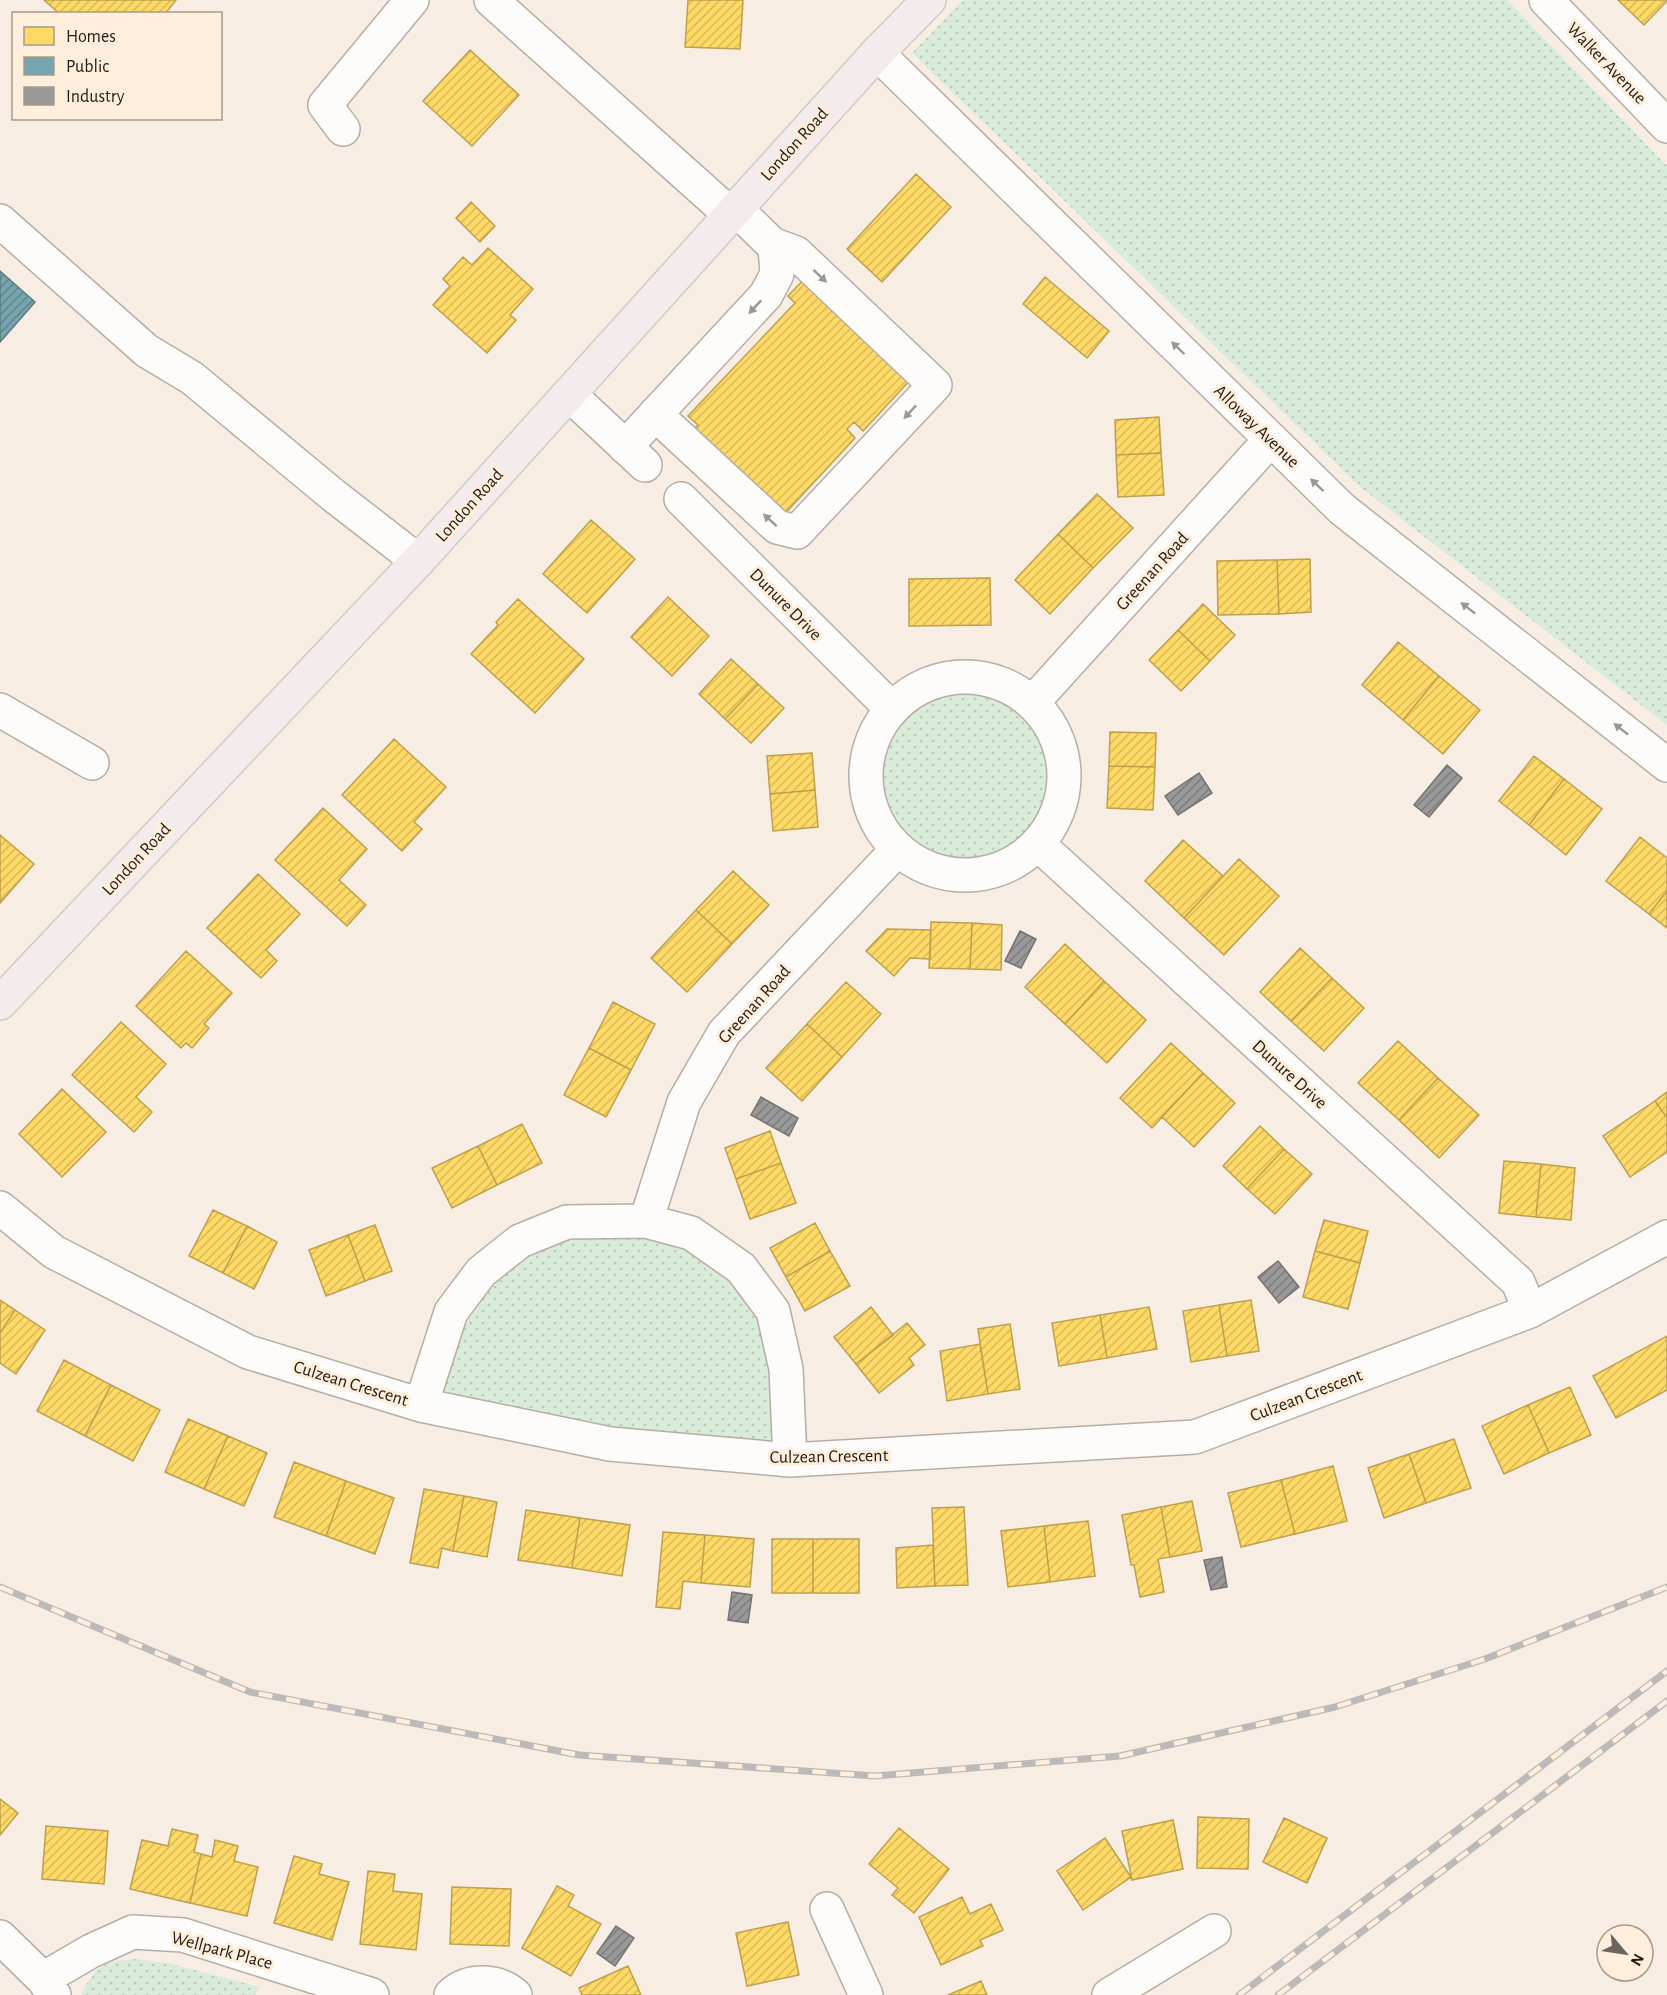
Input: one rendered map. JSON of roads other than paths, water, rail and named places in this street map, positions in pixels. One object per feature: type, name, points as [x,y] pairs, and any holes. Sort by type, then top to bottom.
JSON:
[{"type":"main road","name":"London Road","points":[[0,1003],[418,561],[877,53],[929,0]]},
{"type":"street","points":[[343,129],[325,105],[412,0]]},
{"type":"street","points":[[491,0],[775,247],[777,274],[766,295],[656,414],[635,456],[569,394]]},
{"type":"street","name":"Walker Avenue","points":[[1546,0],[1667,126]]},
{"type":"street","name":"Alloway Avenue","points":[[877,53],[1342,509],[1667,765]]},
{"type":"street","points":[[0,221],[147,351],[192,378],[333,495],[418,561]]},
{"type":"street","points":[[656,414],[777,527],[797,532],[935,385],[796,253],[772,244]]},
{"type":"street","name":"Greenan Road","points":[[1032,702],[1271,439]]},
{"type":"street","name":"Dunure Drive","points":[[681,499],[891,708]]},
{"type":"street","points":[[976,677],[996,682],[1006,685],[1032,702],[1052,727],[1063,756],[1064,788],[1056,818],[1038,844],[1014,864],[985,875],[953,876],[923,868],[897,850],[878,826],[867,797],[865,765],[874,735],[891,708],[915,689],[945,678],[976,677]]},
{"type":"street","points":[[0,710],[92,763]]},
{"type":"street","name":"Dunure Drive","points":[[1038,844],[1518,1282],[1530,1311]]},
{"type":"street","name":"Greenan Road","points":[[646,1221],[684,1102],[724,1033],[897,850]]},
{"type":"street","name":"Culzean Crescent","points":[[0,1208],[54,1252],[248,1352],[421,1405],[610,1444],[790,1460],[1195,1437],[1530,1311],[1667,1237]]},
{"type":"street","points":[[421,1405],[451,1312],[481,1272],[520,1241],[567,1222],[646,1221],[691,1233],[741,1268],[773,1311],[786,1369],[790,1460]]},
{"type":"street","points":[[827,1909],[866,1995]]},
{"type":"street","points":[[1109,1995],[1214,1931]]},
{"type":"street","name":"Wellpark Place","points":[[49,1987],[91,1951],[132,1932],[183,1935],[372,1995]]},
{"type":"street","points":[[0,1936],[49,1987]]},
{"type":"street","points":[[452,1995],[469,1984],[484,1982],[499,1985],[515,1995]]},
{"type":"railway","points":[[0,1587],[250,1692],[579,1755],[875,1776],[1120,1756],[1335,1707],[1485,1659],[1667,1587]]},
{"type":"railway","points":[[1239,1995],[1667,1671]]},
{"type":"railway","points":[[1278,1995],[1667,1701]]}]
